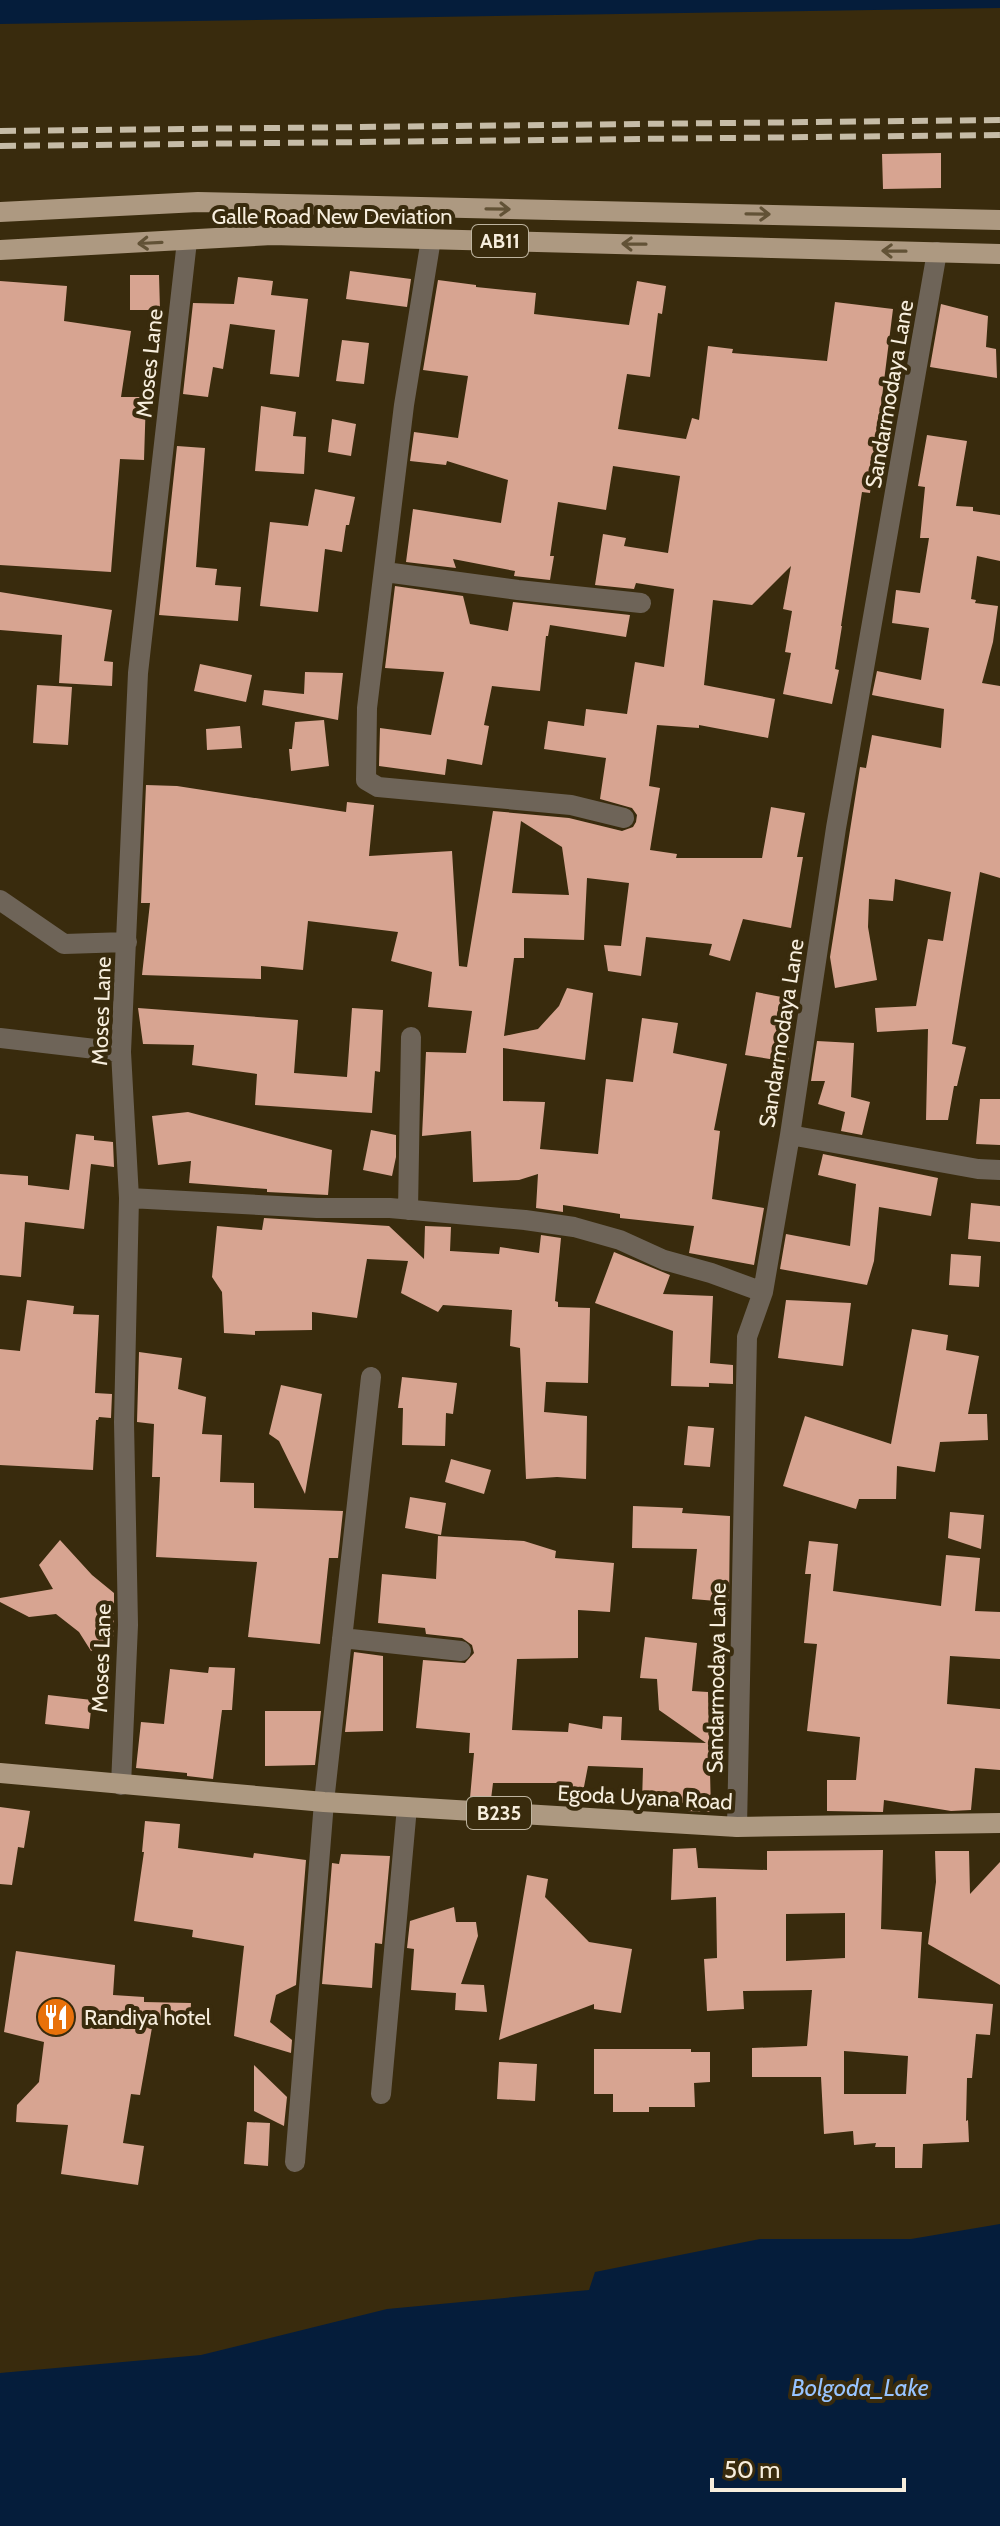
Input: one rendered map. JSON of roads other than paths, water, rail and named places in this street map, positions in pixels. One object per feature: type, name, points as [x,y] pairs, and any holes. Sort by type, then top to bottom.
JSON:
[{"type":"main road","name":"Galle Road New Deviation","points":[[0,212],[198,202],[1000,220]]},
{"type":"main road","name":"Galle Road New Deviation","points":[[0,250],[272,235],[1000,254]]},
{"type":"main road","name":"Egoda Uyana Road","points":[[0,1773],[324,1802],[737,1827],[1000,1823]]},
{"type":"street","points":[[431,239],[404,405],[367,708],[366,780],[378,787],[571,805],[624,818]]},
{"type":"street","name":"Moses Lane","points":[[121,1785],[128,1625],[124,1422],[129,1198],[121,1052],[138,673],[187,241]]},
{"type":"street","name":"Sandarmodaya Lane","points":[[737,1827],[747,1337],[763,1292],[836,828],[937,252]]},
{"type":"street","points":[[385,572],[641,603]]},
{"type":"street","points":[[0,900],[64,944],[127,942]]},
{"type":"street","points":[[408,1210],[411,1037]]},
{"type":"street","points":[[0,1038],[121,1052]]},
{"type":"street","points":[[790,1135],[978,1169],[1000,1170]]},
{"type":"street","points":[[129,1198],[408,1210],[574,1227],[620,1240],[664,1260],[763,1292]]},
{"type":"street","points":[[295,2162],[324,1802],[371,1377]]},
{"type":"street","points":[[342,1638],[461,1651]]},
{"type":"street","points":[[381,2094],[407,1807]]},
{"type":"water","points":[[0,0],[1000,0],[1000,8],[0,24]]},
{"type":"water","name":"Bolgoda_Lake","points":[[1000,2224],[1000,2526],[0,2526],[0,2373],[201,2355],[387,2309],[589,2290],[595,2272],[760,2239],[911,2239]]},
{"type":"railway","points":[[0,131],[1000,120]]},
{"type":"railway","points":[[0,146],[1000,135]]},
{"type":"place","name":"Randiya hotel","points":[[56,2017]]}]
